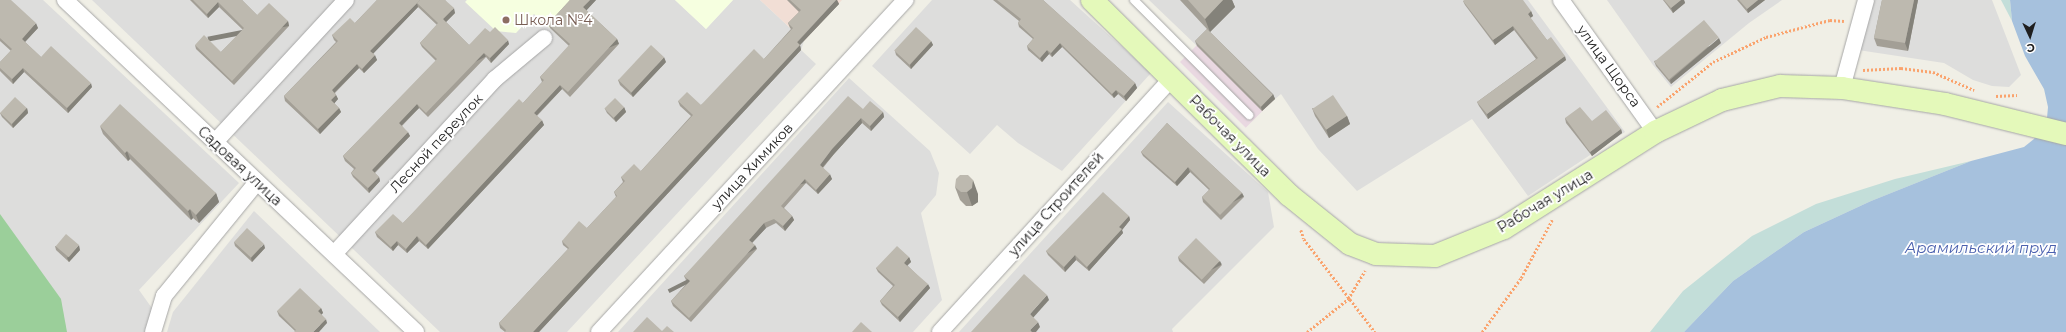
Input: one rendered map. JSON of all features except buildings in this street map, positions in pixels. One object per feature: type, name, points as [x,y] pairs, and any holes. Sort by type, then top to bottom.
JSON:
[{"type":"main road","name":"Рабочая улица","points":[[1092,0],[1289,195],[1350,244],[1376,254],[1435,256],[1504,228],[1650,124],[1722,100],[1773,88],[1844,79],[2066,134]]},
{"type":"street","name":"Садовая улица","points":[[65,0],[416,332]]},
{"type":"street","points":[[215,142],[346,0]]},
{"type":"street","name":"улица Щорса","points":[[1561,0],[1650,124]]},
{"type":"street","points":[[1844,79],[1866,0]]},
{"type":"street","name":"улица Химиков","points":[[599,332],[901,1]]},
{"type":"street","name":"Лесной переулок","points":[[334,254],[495,79],[544,38]]},
{"type":"street","name":"улица Строителей","points":[[940,332],[1172,78]]},
{"type":"street","points":[[153,332],[164,296],[257,182]]},
{"type":"lane","points":[[1134,0],[1249,115]]},
{"type":"path","points":[[1650,124],[1713,62],[1766,36],[1830,20],[1859,21]]},
{"type":"path","points":[[1844,79],[1901,68],[1933,72],[1978,91]]},
{"type":"path","points":[[1991,96],[2017,95]]},
{"type":"path","points":[[1482,332],[1521,278],[1554,216]]},
{"type":"path","points":[[1299,224],[1304,239],[1348,299],[1375,332]]},
{"type":"path","points":[[1307,332],[1348,299],[1376,254]]},
{"type":"shaded area","points":[[0,0],[43,0],[239,183],[139,290],[154,311],[148,332],[26,332],[0,245]]},
{"type":"shaded area","points":[[92,0],[467,0],[466,2],[534,13],[549,28],[576,0],[675,0],[706,29],[733,0],[760,0],[804,41],[801,50],[816,64],[567,332],[440,332]]},
{"type":"shaded area","name":"Школа №4","points":[[467,0],[576,0],[550,28],[534,14],[516,33],[496,31],[465,2]]},
{"type":"shaded area","points":[[675,0],[733,0],[706,29]]},
{"type":"shaded area","points":[[760,0],[842,0],[804,41]]},
{"type":"shaded area","points":[[932,0],[1070,0],[1151,73],[1062,171],[1018,143],[997,125],[970,154],[872,66]]},
{"type":"shaded area","points":[[1149,0],[1528,0],[1625,132],[1528,196],[1472,119],[1357,191],[1318,149],[1281,94],[1275,99],[1209,33],[1197,46]]},
{"type":"shaded area","points":[[1607,0],[1782,0],[1749,23],[1671,87],[1653,65]]},
{"type":"shaded area","points":[[1873,0],[1992,0],[2021,75],[2009,87],[1992,86],[1973,80],[1944,63],[1858,50]]},
{"type":"shaded area","points":[[2001,0],[2010,0],[2012,21]]},
{"type":"shaded area","points":[[1209,33],[1275,99],[1246,128],[1180,62]]},
{"type":"shaded area","points":[[849,78],[930,151],[939,173],[936,195],[921,213],[942,300],[913,332],[618,332]]},
{"type":"shaded area","points":[[1168,102],[1268,192],[1274,227],[1172,329],[1173,332],[959,332]]},
{"type":"shaded area","points":[[1971,161],[1871,201],[1804,232],[1733,281],[1684,332],[1650,332],[1683,291],[1752,236],[1816,204],[1895,179]]},
{"type":"shaded area","points":[[254,211],[380,332],[167,332],[173,312]]},
{"type":"green space","points":[[0,214],[61,299],[67,332],[0,332]]},
{"type":"water","name":"Арамильский пруд","points":[[2010,0],[2066,0],[2066,332],[1684,332],[1733,281],[1804,232],[1871,201],[1971,161],[2024,147],[2034,139],[2047,118],[2048,107],[2044,89],[2025,56],[2012,21]]},
{"type":"place","name":"Школа №4","points":[[506,20]]}]
